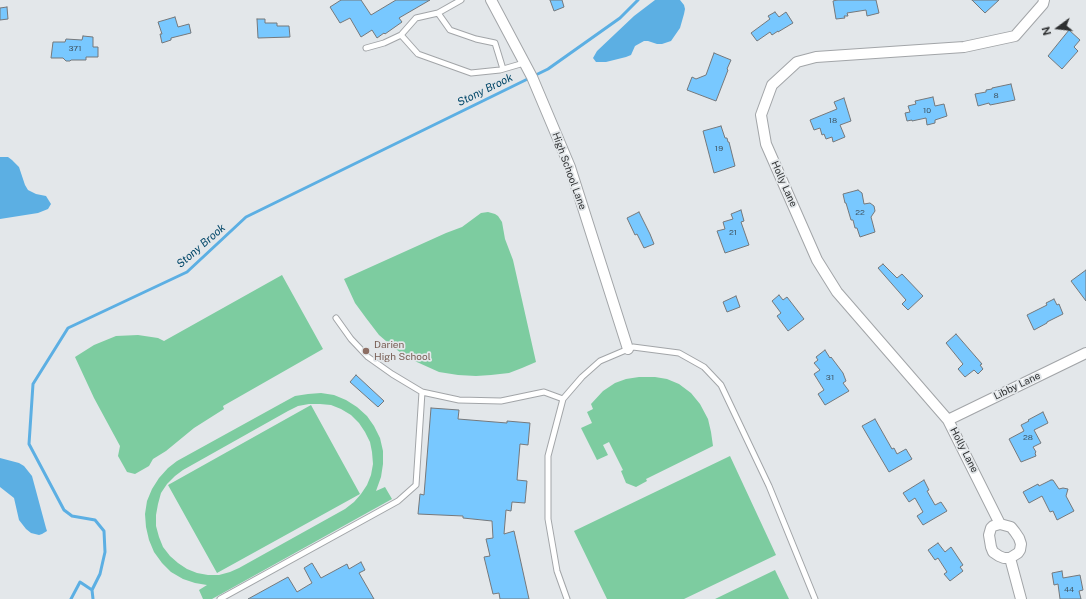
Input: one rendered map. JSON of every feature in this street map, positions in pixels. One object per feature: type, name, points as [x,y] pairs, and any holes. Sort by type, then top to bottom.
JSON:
[{"type":"street","name":"High School Lane","points":[[491,0],[532,77],[570,167],[628,349]]},
{"type":"street","name":"Holly Lane","points":[[1000,524],[948,420],[837,292],[817,260],[766,144],[761,115],[772,85],[797,62],[816,57],[964,47],[1015,36],[1043,4],[1044,0]]},
{"type":"street","name":"Libby Lane","points":[[948,420],[1086,352]]},
{"type":"street","points":[[1000,524],[1011,527],[1016,532],[1021,544],[1018,553],[1010,558],[999,556],[993,552],[991,546],[989,535],[991,528],[1000,524]]},
{"type":"street","points":[[1010,558],[1021,599]]},
{"type":"lane","points":[[366,48],[384,43],[401,35],[416,18],[438,13],[462,0]]},
{"type":"lane","points":[[438,13],[450,30],[476,39],[495,43],[504,69]]},
{"type":"lane","points":[[401,35],[418,54],[471,73],[504,69],[524,63]]},
{"type":"lane","points":[[336,318],[351,339],[368,357],[392,374],[422,392],[459,400],[501,401],[544,392],[563,399]]},
{"type":"lane","points":[[567,599],[557,571],[548,519],[548,456],[563,399],[582,377],[600,361],[633,347],[679,353],[704,367],[721,385],[769,486],[814,599]]},
{"type":"lane","points":[[220,599],[398,501],[416,485],[422,392]]},
{"type":"green space","points":[[488,212],[498,216],[502,222],[505,239],[513,260],[536,362],[509,373],[491,375],[458,375],[439,372],[408,358],[379,335],[355,303],[344,279],[462,227],[481,213]]},
{"type":"green space","points":[[282,275],[323,349],[223,406],[224,409],[194,428],[166,451],[153,459],[149,466],[135,474],[127,472],[118,456],[120,446],[94,398],[75,357],[94,345],[116,336],[138,335],[158,338],[164,341]]},
{"type":"green space","points":[[639,377],[667,379],[679,384],[691,393],[700,404],[708,419],[713,446],[646,479],[647,481],[636,487],[626,483],[621,471],[623,470],[609,442],[603,445],[608,455],[597,460],[581,428],[592,423],[587,412],[593,409],[591,404],[603,391],[615,383],[626,379]]},
{"type":"green space","points":[[321,393],[334,395],[357,407],[367,416],[380,438],[383,451],[381,477],[376,491],[385,487],[392,499],[212,599],[203,599],[199,590],[207,585],[183,579],[171,572],[154,552],[149,540],[145,514],[147,501],[152,489],[159,478],[177,461],[295,396]],"holes":[[[320,404],[331,405],[351,415],[359,423],[370,442],[373,464],[371,475],[367,485],[354,502],[345,509],[230,572],[219,575],[197,573],[187,569],[170,556],[163,547],[156,526],[158,504],[161,493],[167,484],[183,470],[288,411],[298,406]]]},
{"type":"green space","points":[[311,405],[360,494],[217,573],[168,485]]},
{"type":"green space","points":[[730,456],[776,555],[684,599],[607,599],[574,531]]},
{"type":"green space","points":[[775,570],[789,599],[715,599]]},
{"type":"water","points":[[655,0],[680,0],[684,5],[685,9],[680,28],[671,41],[657,44],[644,41],[635,46],[631,55],[606,62],[596,62],[593,58],[597,51],[634,16]]},
{"type":"water","points":[[0,157],[8,157],[19,167],[28,190],[36,194],[46,196],[51,204],[48,209],[38,213],[0,219]]},
{"type":"water","points":[[0,458],[19,463],[24,466],[32,476],[47,531],[42,534],[39,535],[31,533],[26,529],[19,520],[14,498],[0,487]]},
{"type":"building","points":[[341,0],[361,0],[371,15],[396,0],[430,0],[399,18],[402,22],[377,38],[372,30],[361,37],[350,18],[340,23],[330,7]]},
{"type":"building","points":[[550,0],[562,0],[564,7],[554,11]]},
{"type":"building","points":[[876,0],[879,13],[867,16],[866,10],[847,13],[848,16],[844,16],[845,18],[836,19],[833,1]]},
{"type":"building","points":[[972,0],[999,0],[985,13]]},
{"type":"building","points":[[7,7],[8,19],[0,20],[0,8]]},
{"type":"building","points":[[775,12],[779,17],[786,12],[793,23],[772,35],[770,32],[757,41],[751,33],[770,19],[768,16]]},
{"type":"building","points":[[175,17],[178,27],[189,24],[191,33],[171,38],[171,40],[162,43],[160,34],[162,34],[158,22]]},
{"type":"building","points":[[257,19],[265,19],[265,23],[277,23],[277,26],[289,26],[290,37],[258,38]]},
{"type":"building","points":[[1069,30],[1080,40],[1074,47],[1078,51],[1062,69],[1048,56]]},
{"type":"building","points":[[83,36],[93,37],[93,47],[98,47],[98,57],[86,57],[86,60],[70,61],[66,61],[63,58],[51,58],[53,42],[65,42],[66,39],[82,40]]},
{"type":"building","points":[[714,53],[731,60],[716,101],[687,90],[692,77],[696,79],[706,75]]},
{"type":"building","points":[[1011,84],[1015,100],[990,105],[989,103],[978,106],[975,94],[986,92],[986,90],[992,88]]},
{"type":"building","points":[[933,97],[935,106],[944,104],[947,116],[935,120],[935,123],[927,125],[926,118],[907,121],[905,113],[910,112],[908,106],[916,104],[915,101]]},
{"type":"building","points":[[844,98],[851,121],[840,125],[845,137],[833,142],[832,137],[826,139],[824,134],[822,135],[820,128],[814,130],[810,120],[837,109],[834,102]]},
{"type":"building","points":[[721,126],[725,138],[727,138],[729,142],[735,166],[714,173],[703,131]]},
{"type":"building","points":[[858,190],[862,193],[864,204],[870,203],[874,206],[875,211],[871,217],[875,232],[860,237],[853,220],[851,220],[843,194]]},
{"type":"building","points":[[741,210],[744,221],[741,222],[749,245],[725,253],[717,231],[725,229],[723,222],[733,219],[731,214]]},
{"type":"building","points":[[639,212],[654,244],[644,248],[637,234],[635,235],[627,218]]},
{"type":"building","points":[[883,264],[897,278],[902,274],[923,296],[908,310],[902,304],[906,300],[878,268]]},
{"type":"building","points":[[1086,270],[1086,301],[1071,281]]},
{"type":"building","points":[[779,295],[783,300],[787,297],[804,319],[788,331],[777,316],[781,313],[772,301]]},
{"type":"building","points":[[736,296],[740,307],[727,312],[723,302]]},
{"type":"building","points":[[1054,299],[1057,305],[1059,304],[1063,314],[1034,330],[1027,315],[1047,305],[1046,303]]},
{"type":"building","points":[[956,334],[982,364],[980,365],[983,369],[978,374],[974,370],[965,377],[958,369],[963,364],[946,343]]},
{"type":"building","points":[[825,350],[843,373],[846,381],[843,383],[849,391],[825,405],[818,394],[824,390],[814,374],[820,370],[814,363],[818,360],[816,357]]},
{"type":"building","points":[[356,375],[384,401],[378,407],[350,382]]},
{"type":"building","points":[[431,408],[459,410],[458,419],[507,423],[507,421],[530,423],[528,445],[520,444],[517,480],[527,481],[525,503],[512,502],[511,511],[506,510],[504,534],[514,531],[529,599],[500,599],[499,593],[493,594],[484,557],[490,556],[486,539],[493,538],[492,521],[463,518],[463,516],[418,514],[420,494],[424,495]]},
{"type":"building","points":[[1043,412],[1048,423],[1034,430],[1041,443],[1033,447],[1036,452],[1036,456],[1021,462],[1009,439],[1024,431],[1021,425]]},
{"type":"building","points":[[875,419],[892,449],[894,448],[897,454],[906,449],[912,459],[889,472],[862,426]]},
{"type":"building","points":[[924,480],[929,490],[927,491],[935,505],[941,502],[947,511],[923,525],[917,516],[923,512],[915,498],[909,502],[903,493]]},
{"type":"building","points":[[1053,480],[1059,489],[1068,489],[1066,496],[1074,511],[1057,520],[1053,511],[1050,512],[1042,496],[1029,503],[1023,492],[1038,484],[1039,486]]},
{"type":"building","points":[[938,543],[945,552],[951,547],[963,565],[960,567],[963,571],[950,581],[944,574],[947,572],[938,558],[935,560],[928,550]]},
{"type":"building","points":[[361,562],[365,570],[359,573],[374,599],[248,599],[288,577],[297,592],[312,583],[304,568],[312,563],[321,578],[347,564],[349,569]]},
{"type":"building","points":[[1062,571],[1063,578],[1080,575],[1083,590],[1079,591],[1081,599],[1060,599],[1058,584],[1054,585],[1052,573]]},
{"type":"waterway","name":"Stony Brook","points":[[92,590],[100,574],[105,552],[104,531],[95,520],[72,516],[64,510],[29,444],[33,384],[68,328],[187,272],[246,217],[548,69],[620,18],[638,0]]},
{"type":"waterway","name":"Stony Brook","points":[[71,599],[80,582],[92,590]]},
{"type":"waterway","points":[[92,590],[93,599]]},
{"type":"place","name":"Darien High School","points":[[366,351]]}]
